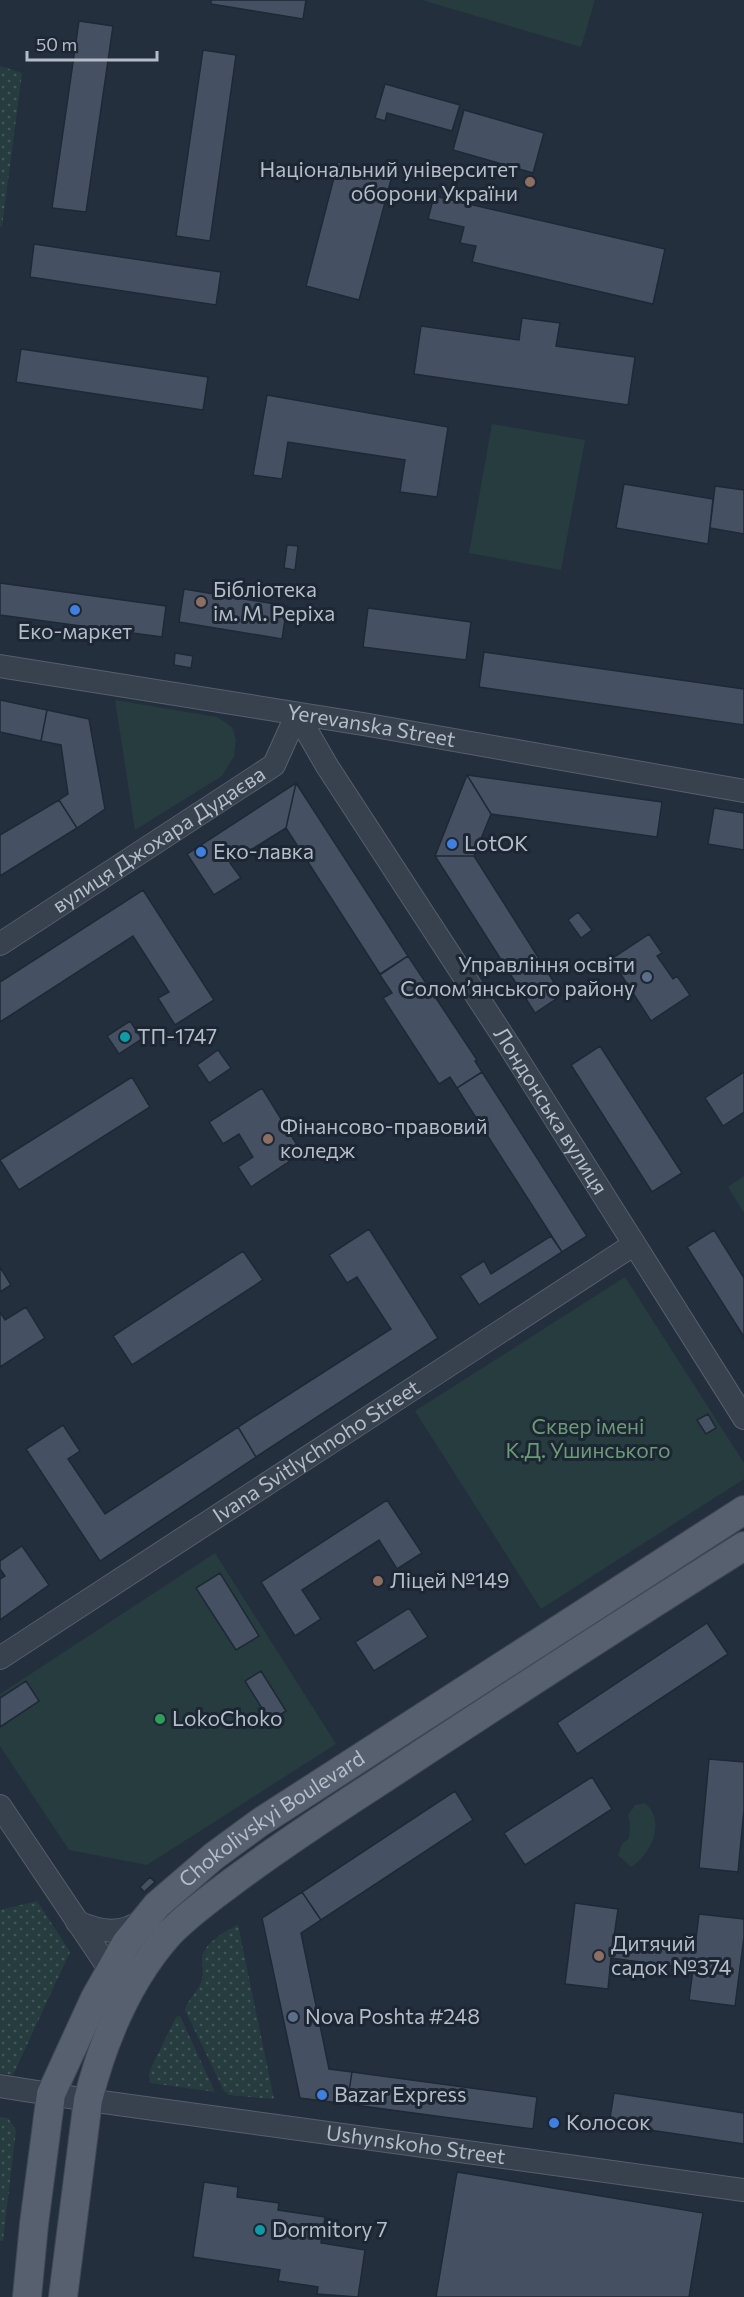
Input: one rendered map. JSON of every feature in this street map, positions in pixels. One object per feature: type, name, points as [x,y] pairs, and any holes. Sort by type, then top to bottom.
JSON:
[{"type":"main road","name":"Chokolivskyi Boulevard","points":[[27,2297],[51,2094],[110,1970],[144,1919],[214,1856],[259,1822],[744,1510]]},
{"type":"main road","name":"Chokolivskyi Boulevard","points":[[63,2297],[88,2100],[103,2050],[125,2001],[146,1964],[170,1933],[214,1895],[280,1847],[592,1642],[744,1546]]},
{"type":"street","name":"Yerevanska Street","points":[[0,666],[369,724],[744,791]]},
{"type":"street","name":"вулиця Джохара Дудаєва","points":[[0,944],[274,765],[297,714]]},
{"type":"street","name":"Лондонська вулиця","points":[[297,714],[327,766],[514,1053],[744,1418]]},
{"type":"street","name":"Ivana Svitlychnoho Street","points":[[0,1658],[633,1245]]},
{"type":"street","points":[[0,1806],[110,1970]]},
{"type":"street","points":[[77,1922],[114,1932],[126,1930],[144,1919]]},
{"type":"street","name":"Ushynskoho Street","points":[[0,2086],[744,2190]]},
{"type":"green space","points":[[422,0],[595,0],[581,47]]},
{"type":"green space","points":[[0,66],[22,73],[2,227],[0,226]]},
{"type":"green space","points":[[492,424],[585,440],[561,570],[469,553]]},
{"type":"green space","points":[[115,700],[217,717],[232,727],[236,740],[234,756],[222,776],[135,830]]},
{"type":"green space","points":[[744,1176],[744,1213],[728,1187]]},
{"type":"green space","name":"Сквер імені К.Д. Ушинського","points":[[625,1277],[744,1463],[744,1479],[541,1609],[415,1411]]},
{"type":"green space","name":"LokoChoko","points":[[215,1553],[336,1744],[147,1865],[69,1850],[0,1746],[0,1694]]},
{"type":"green space","points":[[645,1803],[655,1819],[654,1837],[645,1854],[631,1867],[618,1855],[622,1844],[629,1838],[628,1815],[635,1805]]},
{"type":"green space","points":[[37,1901],[70,1952],[13,2075],[0,2073],[0,1910]]},
{"type":"green space","points":[[238,1925],[274,2099],[229,2095],[224,2091],[185,2010],[201,1982],[202,1959],[206,1948],[216,1938]]},
{"type":"green space","points":[[180,2016],[215,2092],[150,2083],[151,2068],[176,2017]]},
{"type":"green space","points":[[0,2117],[8,2118],[16,2130],[3,2241],[0,2241]]},
{"type":"building","points":[[211,0],[306,0],[303,19],[211,4]]},
{"type":"building","points":[[79,21],[113,26],[86,212],[52,208]]},
{"type":"building","points":[[203,50],[236,55],[210,241],[176,236]]},
{"type":"building","points":[[385,84],[460,105],[452,131],[387,113],[385,121],[375,118]]},
{"type":"building","points":[[464,110],[544,133],[533,173],[453,150]]},
{"type":"building","points":[[338,162],[392,176],[359,300],[306,286]]},
{"type":"building","points":[[434,196],[665,249],[653,304],[472,262],[476,246],[460,243],[464,227],[428,219]]},
{"type":"building","points":[[34,244],[221,272],[216,305],[30,277]]},
{"type":"building","points":[[522,318],[560,323],[556,346],[635,357],[628,405],[414,374],[421,326],[519,340]]},
{"type":"building","points":[[21,349],[208,377],[203,410],[16,382]]},
{"type":"building","points":[[267,395],[448,427],[437,497],[400,492],[405,460],[288,442],[282,479],[253,475]]},
{"type":"building","points":[[624,484],[713,499],[708,544],[616,528]]},
{"type":"building","points":[[715,486],[744,490],[744,534],[710,528]]},
{"type":"building","points":[[287,545],[298,546],[295,570],[284,568]]},
{"type":"building","points":[[0,583],[166,606],[162,637],[0,615]]},
{"type":"building","points":[[184,589],[287,606],[282,639],[179,622]]},
{"type":"building","points":[[368,608],[471,622],[466,660],[363,647]]},
{"type":"building","points":[[484,652],[744,689],[744,725],[479,687]]},
{"type":"building","points":[[175,653],[193,656],[191,668],[174,665]]},
{"type":"building","points":[[0,700],[47,710],[41,741],[0,732]]},
{"type":"building","points":[[47,710],[89,719],[105,809],[77,828],[59,800],[68,794],[61,745],[41,741]]},
{"type":"building","points":[[467,775],[491,814],[474,856],[435,856]]},
{"type":"building","points":[[467,775],[662,802],[657,837],[491,814]]},
{"type":"building","points":[[296,783],[408,956],[380,974],[286,828]]},
{"type":"building","points":[[296,783],[286,828],[230,863],[241,878],[214,895],[187,854]]},
{"type":"building","points":[[59,800],[77,828],[0,876],[0,835]]},
{"type":"building","points":[[714,808],[744,813],[744,850],[708,844]]},
{"type":"building","points":[[435,856],[474,856],[562,995],[535,1013]]},
{"type":"building","points":[[143,890],[214,1000],[175,1025],[158,998],[169,992],[133,936],[0,1022],[0,982]]},
{"type":"building","points":[[578,912],[592,930],[581,938],[568,920]]},
{"type":"building","name":"Управління освіти Солом’янського району","points":[[649,934],[662,953],[657,956],[673,979],[677,976],[690,995],[651,1021],[611,959]]},
{"type":"building","points":[[408,956],[477,1060],[475,1061],[482,1072],[457,1088],[450,1077],[439,1084],[383,998],[392,993],[380,975]]},
{"type":"building","name":"ТП-1747","points":[[130,1021],[142,1039],[119,1054],[107,1036]]},
{"type":"building","points":[[600,1046],[682,1173],[652,1192],[571,1065]]},
{"type":"building","points":[[218,1050],[231,1068],[209,1083],[197,1065]]},
{"type":"building","points":[[482,1072],[587,1236],[562,1252],[457,1088]]},
{"type":"building","points":[[744,1072],[744,1112],[723,1126],[705,1098]]},
{"type":"building","points":[[132,1077],[150,1107],[19,1190],[0,1160]]},
{"type":"building","name":"Фінансово-правовий коледж","points":[[262,1088],[302,1153],[251,1187],[238,1167],[253,1157],[239,1134],[223,1144],[209,1122]]},
{"type":"building","points":[[369,1229],[438,1338],[256,1457],[238,1427],[391,1329],[357,1277],[347,1283],[329,1255]]},
{"type":"building","points":[[714,1230],[744,1278],[744,1337],[687,1247]]},
{"type":"building","points":[[551,1236],[562,1252],[479,1305],[460,1276],[484,1261],[491,1274]]},
{"type":"building","points":[[243,1251],[263,1280],[132,1365],[113,1336]]},
{"type":"building","points":[[0,1267],[11,1285],[0,1292]]},
{"type":"building","points":[[26,1307],[45,1338],[0,1367],[0,1312],[5,1320]]},
{"type":"building","points":[[708,1414],[716,1428],[706,1434],[697,1420]]},
{"type":"building","points":[[63,1425],[80,1451],[68,1459],[105,1514],[238,1427],[256,1457],[100,1561],[26,1449]]},
{"type":"building","points":[[387,1500],[422,1553],[397,1569],[379,1540],[302,1590],[321,1619],[295,1636],[261,1582]]},
{"type":"building","points":[[22,1546],[49,1585],[0,1620],[0,1579],[5,1576],[0,1569],[0,1561]]},
{"type":"building","points":[[220,1573],[259,1636],[236,1650],[196,1588]]},
{"type":"building","points":[[409,1608],[428,1637],[374,1671],[355,1642]]},
{"type":"building","points":[[707,1623],[728,1654],[577,1754],[557,1723]]},
{"type":"building","points":[[261,1671],[286,1711],[270,1721],[245,1681]]},
{"type":"building","points":[[26,1681],[39,1701],[0,1727],[0,1698]]},
{"type":"building","points":[[709,1759],[744,1762],[744,1809],[738,1872],[699,1868]]},
{"type":"building","points":[[592,1777],[612,1809],[525,1865],[504,1833]]},
{"type":"building","points":[[455,1791],[473,1820],[321,1920],[302,1892]]},
{"type":"building","points":[[150,1877],[155,1882],[144,1892],[140,1887]]},
{"type":"building","points":[[302,1892],[321,1920],[301,1933],[329,2069],[352,2072],[347,2104],[300,2098],[262,1918]]},
{"type":"building","points":[[575,1903],[618,1909],[614,1937],[695,1947],[699,1914],[744,1919],[744,1937],[735,2006],[689,2000],[693,1969],[611,1958],[608,1989],[565,1984]]},
{"type":"building","points":[[352,2072],[537,2097],[533,2129],[347,2104]]},
{"type":"building","points":[[614,2093],[744,2113],[744,2144],[609,2124]]},
{"type":"building","points":[[457,2172],[703,2213],[689,2297],[436,2297]]},
{"type":"building","name":"Dormitory 7","points":[[204,2182],[238,2187],[237,2197],[279,2203],[278,2210],[325,2217],[321,2243],[365,2250],[358,2297],[317,2294],[318,2287],[278,2281],[280,2270],[193,2257]]},
{"type":"place","name":"Національний університет оборони України","points":[[530,182]]},
{"type":"place","name":"Бібліотека ім. М. Реріха","points":[[201,602]]},
{"type":"place","name":"Еко-маркет","points":[[75,610]]},
{"type":"place","name":"LotOK","points":[[452,844]]},
{"type":"place","name":"Еко-лавка","points":[[201,852]]},
{"type":"place","name":"Управління освіти Солом’янського району","points":[[647,977]]},
{"type":"place","name":"ТП-1747","points":[[125,1037]]},
{"type":"place","name":"Фінансово-правовий коледж","points":[[268,1139]]},
{"type":"place","name":"Ліцей №149","points":[[378,1581]]},
{"type":"place","name":"LokoChoko","points":[[160,1719]]},
{"type":"place","name":"Дитячий садок №374","points":[[599,1956]]},
{"type":"place","name":"Nova Poshta #248","points":[[293,2017]]},
{"type":"place","name":"Bazar Express","points":[[322,2095]]},
{"type":"place","name":"Колосок","points":[[554,2123]]},
{"type":"place","name":"Dormitory 7","points":[[260,2230]]}]
